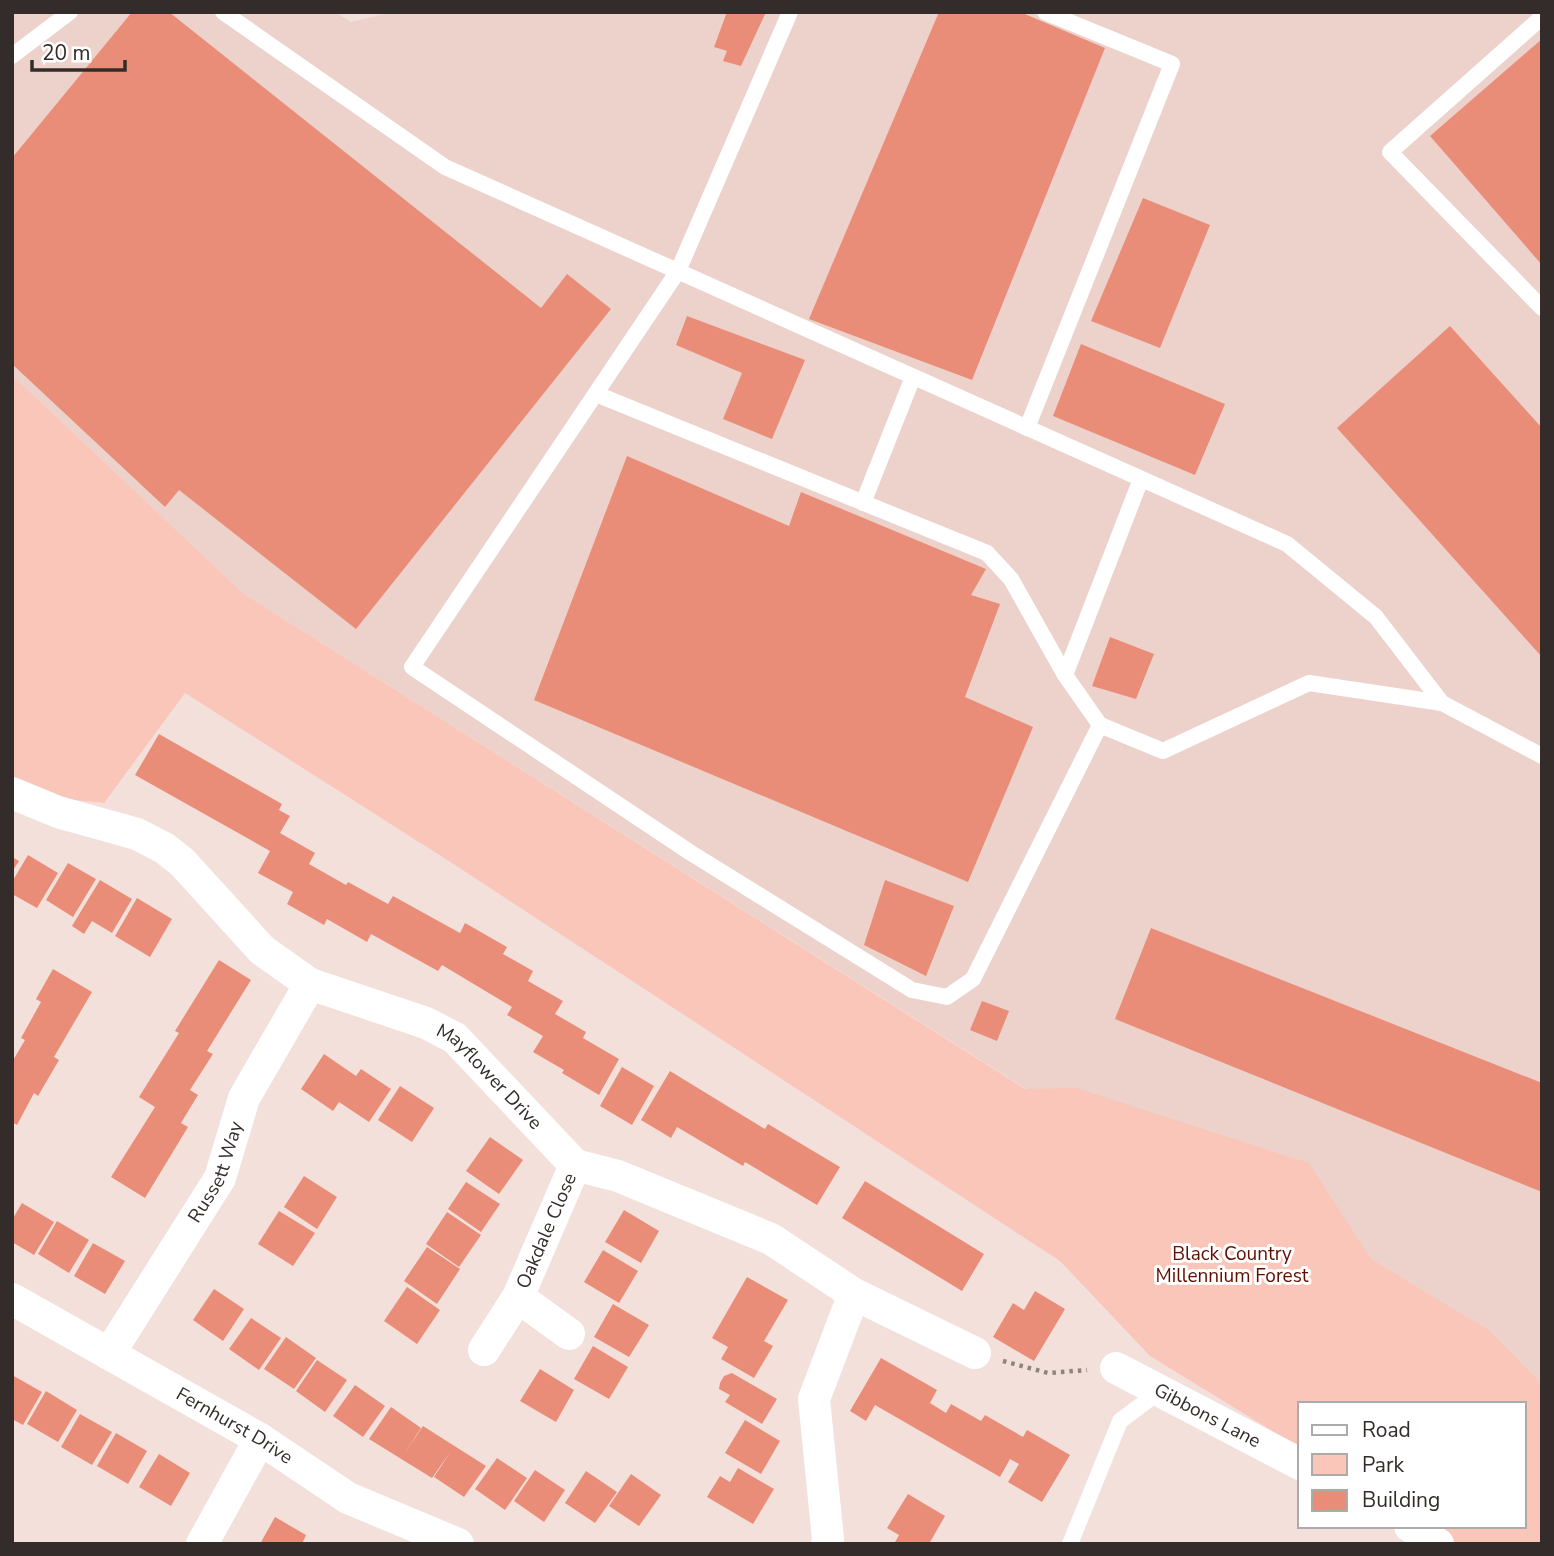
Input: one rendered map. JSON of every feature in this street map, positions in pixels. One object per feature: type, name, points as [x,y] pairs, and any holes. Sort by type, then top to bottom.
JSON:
[{"type":"street","name":"Mayflower Drive","points":[[12,793],[58,812],[137,834],[164,848],[182,862],[262,950],[310,984],[426,1023],[455,1038],[575,1165]]},
{"type":"street","name":"Russett Way","points":[[109,1354],[220,1178],[244,1098],[310,984]]},
{"type":"street","points":[[575,1165],[618,1176],[771,1239],[854,1294],[975,1353]]},
{"type":"street","name":"Oakdale Close","points":[[484,1350],[518,1297],[575,1165]]},
{"type":"street","points":[[827,1544],[814,1399],[854,1294]]},
{"type":"street","name":"Oakdale Close","points":[[518,1297],[569,1334]]},
{"type":"street","name":"Fernhurst Drive","points":[[12,1299],[260,1439],[348,1498],[458,1544]]},
{"type":"street","name":"Gibbons Lane","points":[[1116,1368],[1298,1463]]},
{"type":"street","points":[[202,1544],[260,1439]]},
{"type":"street","points":[[1413,1528],[1438,1544]]},
{"type":"lane","points":[[12,56],[70,12]]},
{"type":"lane","points":[[223,12],[445,167],[1287,544],[1376,617],[1441,704]]},
{"type":"lane","points":[[790,12],[678,271],[412,667],[679,845],[912,990],[947,997],[973,979],[1100,725]]},
{"type":"lane","points":[[1027,428],[1172,64],[1045,12]]},
{"type":"lane","points":[[1542,17],[1390,152],[1542,308]]},
{"type":"lane","points":[[863,503],[913,377]]},
{"type":"lane","points":[[596,394],[987,553],[1011,579],[1065,676],[1100,725],[1163,751],[1309,683],[1441,704],[1542,756]]},
{"type":"lane","points":[[1065,676],[1140,478]]},
{"type":"lane","points":[[1070,1544],[1120,1421],[1160,1391]]},
{"type":"path","points":[[975,1353],[1048,1373],[1116,1368]]},
{"type":"shaded area","points":[[12,12],[335,12],[351,22],[393,12],[1542,12],[1542,1423],[1526,1406],[1526,1402],[1521,1402],[244,594],[12,375]]},
{"type":"green space","name":"Black Country Millennium Forest","points":[[12,375],[244,594],[1025,1089],[1076,1088],[1309,1163],[1371,1259],[1490,1331],[1542,1384],[1542,1544],[1456,1544],[1430,1528],[1526,1528],[1526,1402],[1298,1402],[1298,1447],[1150,1356],[1060,1261],[458,867],[185,693],[104,803],[54,798],[12,779]]},
{"type":"building","points":[[132,12],[169,12],[541,308],[567,274],[611,309],[356,629],[179,490],[165,507],[12,364],[12,158]]},
{"type":"building","points":[[727,12],[766,12],[741,66],[723,61],[727,51],[714,47]]},
{"type":"building","points":[[939,12],[1020,12],[1105,48],[972,380],[809,319]]},
{"type":"building","points":[[1542,39],[1542,265],[1430,136]]},
{"type":"building","points":[[1143,198],[1210,225],[1160,348],[1091,321]]},
{"type":"building","points":[[687,316],[805,360],[772,439],[723,419],[742,373],[676,345]]},
{"type":"building","points":[[1450,326],[1542,428],[1542,657],[1337,428]]},
{"type":"building","points":[[1081,344],[1225,404],[1195,475],[1053,416]]},
{"type":"building","points":[[627,456],[789,526],[801,492],[986,569],[971,595],[1000,604],[965,697],[1033,727],[968,882],[534,700]]},
{"type":"building","points":[[1110,637],[1154,654],[1136,699],[1092,686]]},
{"type":"building","points":[[159,734],[282,804],[279,810],[290,816],[280,833],[315,853],[309,864],[388,904],[393,896],[460,933],[465,923],[507,947],[503,954],[533,971],[528,981],[563,1001],[555,1014],[586,1032],[583,1038],[619,1059],[599,1095],[533,1052],[543,1036],[507,1015],[512,1007],[442,965],[438,971],[371,934],[367,942],[327,919],[324,925],[287,904],[293,892],[258,873],[270,851],[135,775]]},
{"type":"building","points":[[28,855],[58,873],[37,908],[12,894],[12,882]]},
{"type":"building","points":[[12,857],[19,861],[12,872]]},
{"type":"building","points":[[68,863],[96,879],[73,917],[46,900]]},
{"type":"building","points":[[100,880],[132,899],[112,933],[92,921],[84,934],[72,926]]},
{"type":"building","points":[[885,880],[954,906],[926,976],[864,945]]},
{"type":"building","points":[[137,898],[172,919],[150,957],[115,936]]},
{"type":"building","points":[[1151,928],[1542,1083],[1542,1192],[1115,1019]]},
{"type":"building","points":[[219,960],[251,980],[207,1051],[213,1054],[190,1090],[198,1095],[181,1123],[188,1127],[145,1198],[111,1177],[155,1107],[139,1097],[179,1033],[175,1031]]},
{"type":"building","points":[[53,969],[92,992],[54,1057],[59,1060],[38,1096],[34,1093],[17,1125],[12,1122],[12,1062],[25,1040],[21,1038],[41,1002],[36,999]]},
{"type":"building","points":[[982,1001],[1009,1011],[997,1041],[970,1030]]},
{"type":"building","points":[[324,1054],[356,1076],[361,1069],[391,1089],[369,1122],[339,1102],[333,1111],[301,1089]]},
{"type":"building","points":[[622,1067],[654,1086],[632,1125],[600,1106]]},
{"type":"building","points":[[670,1071],[765,1129],[768,1124],[840,1167],[817,1205],[745,1162],[743,1166],[677,1127],[671,1138],[641,1120]]},
{"type":"building","points":[[400,1086],[434,1108],[412,1142],[378,1120]]},
{"type":"building","points":[[490,1137],[523,1160],[499,1194],[466,1171]]},
{"type":"building","points":[[304,1176],[337,1197],[317,1229],[284,1207]]},
{"type":"building","points":[[865,1181],[984,1254],[962,1291],[842,1218]]},
{"type":"building","points":[[466,1182],[500,1204],[481,1232],[448,1209]]},
{"type":"building","points":[[22,1203],[54,1222],[34,1255],[12,1242],[12,1220]]},
{"type":"building","points":[[624,1210],[659,1231],[641,1263],[605,1242]]},
{"type":"building","points":[[279,1211],[315,1233],[293,1266],[258,1244]]},
{"type":"building","points":[[447,1212],[481,1235],[459,1267],[426,1244]]},
{"type":"building","points":[[57,1221],[89,1240],[69,1273],[38,1254]]},
{"type":"building","points":[[93,1243],[125,1261],[105,1294],[74,1276]]},
{"type":"building","points":[[427,1247],[460,1269],[437,1304],[404,1281]]},
{"type":"building","points":[[603,1250],[638,1271],[619,1303],[584,1282]]},
{"type":"building","points":[[747,1277],[788,1300],[764,1341],[773,1346],[754,1378],[721,1359],[728,1347],[712,1338]]},
{"type":"building","points":[[407,1287],[440,1310],[417,1344],[384,1321]]},
{"type":"building","points":[[214,1289],[244,1309],[223,1341],[193,1320]]},
{"type":"building","points":[[1035,1291],[1065,1309],[1034,1361],[993,1337],[1013,1303],[1024,1310]]},
{"type":"building","points":[[613,1304],[649,1325],[629,1357],[594,1337]]},
{"type":"building","points":[[251,1318],[281,1338],[259,1370],[229,1349]]},
{"type":"building","points":[[286,1337],[316,1358],[294,1389],[264,1369]]},
{"type":"building","points":[[593,1346],[628,1367],[609,1399],[574,1379]]},
{"type":"building","points":[[881,1358],[937,1390],[930,1403],[946,1413],[951,1404],[981,1421],[985,1415],[1023,1437],[1027,1430],[1070,1455],[1042,1502],[1008,1482],[1019,1464],[1010,1459],[1000,1477],[875,1405],[866,1421],[850,1411]]},
{"type":"building","points":[[317,1360],[347,1380],[325,1412],[296,1391]]},
{"type":"building","points":[[540,1369],[574,1390],[556,1422],[520,1401]]},
{"type":"building","points":[[732,1373],[777,1399],[762,1424],[725,1402],[730,1395],[719,1389],[720,1383],[724,1376]]},
{"type":"building","points":[[12,1375],[42,1392],[23,1425],[12,1419]]},
{"type":"building","points":[[355,1385],[385,1406],[363,1437],[333,1416]]},
{"type":"building","points":[[46,1391],[77,1410],[58,1442],[27,1424]]},
{"type":"building","points":[[391,1407],[421,1428],[404,1454],[423,1426],[486,1466],[464,1497],[434,1477],[451,1451],[432,1478],[369,1439]]},
{"type":"building","points":[[80,1414],[112,1432],[92,1465],[61,1447]]},
{"type":"building","points":[[745,1420],[780,1441],[761,1474],[725,1453]]},
{"type":"building","points":[[116,1433],[147,1451],[128,1484],[97,1466]]},
{"type":"building","points":[[159,1454],[190,1473],[171,1506],[139,1487]]},
{"type":"building","points":[[497,1458],[527,1478],[505,1510],[475,1489]]},
{"type":"building","points":[[738,1468],[774,1489],[753,1524],[707,1497],[720,1476],[730,1482]]},
{"type":"building","points":[[535,1470],[565,1490],[544,1522],[514,1501]]},
{"type":"building","points":[[586,1471],[617,1492],[595,1523],[565,1503]]},
{"type":"building","points":[[631,1474],[661,1495],[639,1526],[609,1506]]},
{"type":"building","points":[[908,1494],[945,1516],[929,1544],[894,1544],[899,1535],[887,1528]]},
{"type":"building","points":[[275,1517],[306,1535],[302,1544],[260,1544]]}]
